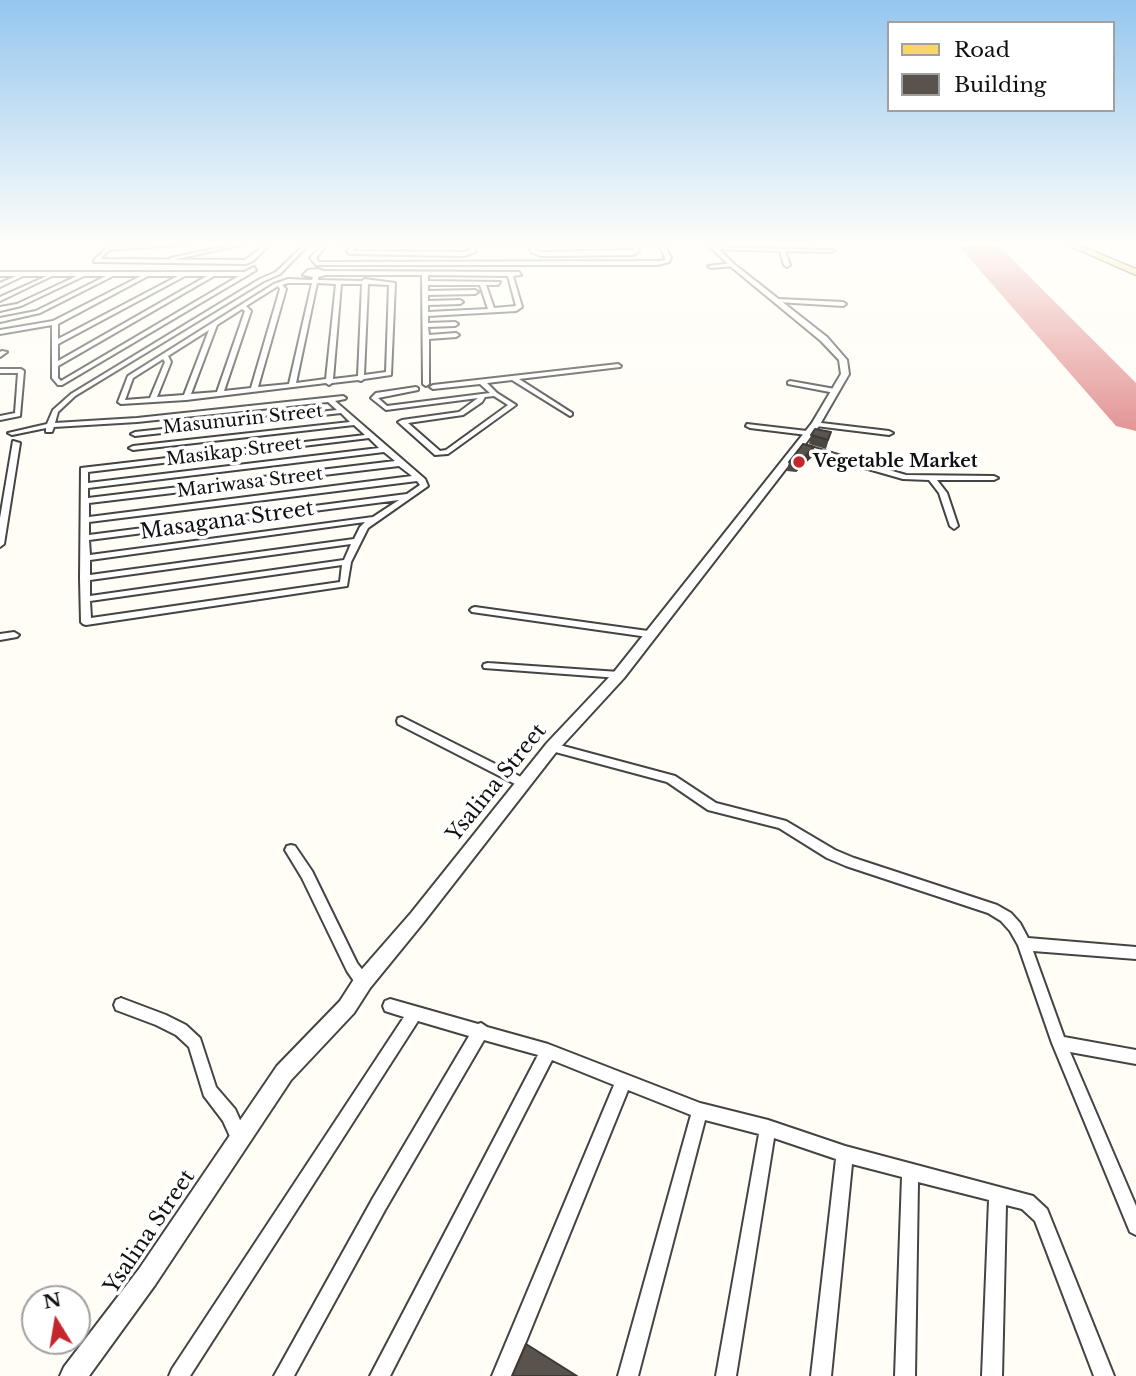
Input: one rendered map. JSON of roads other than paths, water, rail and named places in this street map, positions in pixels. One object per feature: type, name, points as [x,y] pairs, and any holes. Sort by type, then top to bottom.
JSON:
[{"type":"street","points":[[0,320],[45,308]]},
{"type":"street","points":[[0,332],[55,323],[83,308]]},
{"type":"street","points":[[54,344],[121,308]]},
{"type":"street","points":[[55,365],[154,308]]},
{"type":"street","points":[[49,391],[188,308]]},
{"type":"street","points":[[50,427],[55,411],[73,395],[215,308]]},
{"type":"street","points":[[241,308],[129,378],[121,402],[186,398],[386,376],[390,371],[391,308]]},
{"type":"street","points":[[220,394],[248,312],[244,308]]},
{"type":"street","points":[[254,390],[277,308]]},
{"type":"street","points":[[292,386],[305,308]]},
{"type":"street","points":[[329,383],[336,308]]},
{"type":"street","points":[[360,379],[364,308]]},
{"type":"street","points":[[425,308],[430,386]]},
{"type":"street","points":[[425,314],[516,308]]},
{"type":"street","name":"Ysalina Street","points":[[74,1376],[147,1277],[284,1073],[347,1007],[363,982],[552,747],[619,675],[648,634],[807,434],[845,374],[843,360],[824,339],[787,308]]},
{"type":"street","points":[[55,323],[55,379],[60,384]]},
{"type":"street","points":[[425,325],[455,324]]},
{"type":"street","points":[[186,398],[215,325]]},
{"type":"street","points":[[425,337],[456,335]]},
{"type":"street","points":[[152,401],[168,362],[164,355]]},
{"type":"street","points":[[482,382],[495,394],[510,402],[512,408],[449,452],[438,453],[375,396],[416,389],[418,386],[482,382],[618,366]]},
{"type":"street","points":[[0,371],[21,371],[18,415],[0,418]]},
{"type":"street","points":[[513,378],[570,414]]},
{"type":"street","points":[[790,383],[835,391]]},
{"type":"street","points":[[386,408],[495,394]]},
{"type":"street","points":[[402,422],[461,414],[480,401],[482,396]]},
{"type":"street","points":[[0,435],[50,427],[343,398]]},
{"type":"street","points":[[330,400],[357,423],[418,478],[424,486],[364,527],[347,562],[344,584],[86,622],[84,470],[371,436]]},
{"type":"street","points":[[135,433],[343,411]]},
{"type":"street","points":[[131,464],[137,420]]},
{"type":"street","name":"Masunurin Street","points":[[134,448],[357,423]]},
{"type":"street","points":[[750,426],[807,434],[889,433]]},
{"type":"street","points":[[807,434],[891,474],[932,478],[995,478]]},
{"type":"street","points":[[0,544],[4,488],[10,470],[12,449]]},
{"type":"street","name":"Masikap Street","points":[[85,486],[386,449]]},
{"type":"street","name":"Mariwasa Street","points":[[85,501],[401,463]]},
{"type":"street","points":[[0,472],[10,470]]},
{"type":"street","name":"Mariwasa Street","points":[[85,520],[418,478]]},
{"type":"street","points":[[932,478],[943,493],[954,526]]},
{"type":"street","points":[[85,538],[412,495]]},
{"type":"street","name":"Masagana Street","points":[[85,558],[374,519]]},
{"type":"street","points":[[86,578],[357,541]]},
{"type":"street","points":[[86,599],[347,562]]},
{"type":"street","points":[[475,610],[648,634]]},
{"type":"street","points":[[0,637],[14,635]]},
{"type":"street","points":[[488,666],[619,675]]},
{"type":"street","points":[[402,720],[523,783]]},
{"type":"street","points":[[552,747],[671,779],[712,807],[782,824],[831,855],[992,909],[1006,917],[1024,944],[1059,1043],[1136,1226]]},
{"type":"street","points":[[291,850],[307,875],[352,967],[363,982]]},
{"type":"street","points":[[1024,944],[1136,953]]},
{"type":"street","points":[[121,1005],[181,1030],[195,1043],[210,1091],[229,1115],[239,1137]]},
{"type":"street","points":[[390,1006],[548,1051],[700,1111],[768,1128],[845,1154],[1027,1202],[1041,1214],[1104,1376]]},
{"type":"street","points":[[179,1376],[415,1012]]},
{"type":"street","points":[[284,1376],[379,1204],[481,1030]]},
{"type":"street","points":[[1059,1043],[1136,1057]]},
{"type":"street","points":[[380,1376],[548,1051]]},
{"type":"street","points":[[502,1376],[623,1082]]},
{"type":"street","points":[[628,1376],[700,1111]]},
{"type":"street","points":[[726,1376],[768,1128]]},
{"type":"street","points":[[821,1376],[845,1154]]},
{"type":"street","points":[[905,1376],[910,1171]]},
{"type":"street","points":[[992,1376],[998,1194]]},
{"type":"place","name":"Vegetable Market","points":[[799,462]]}]
